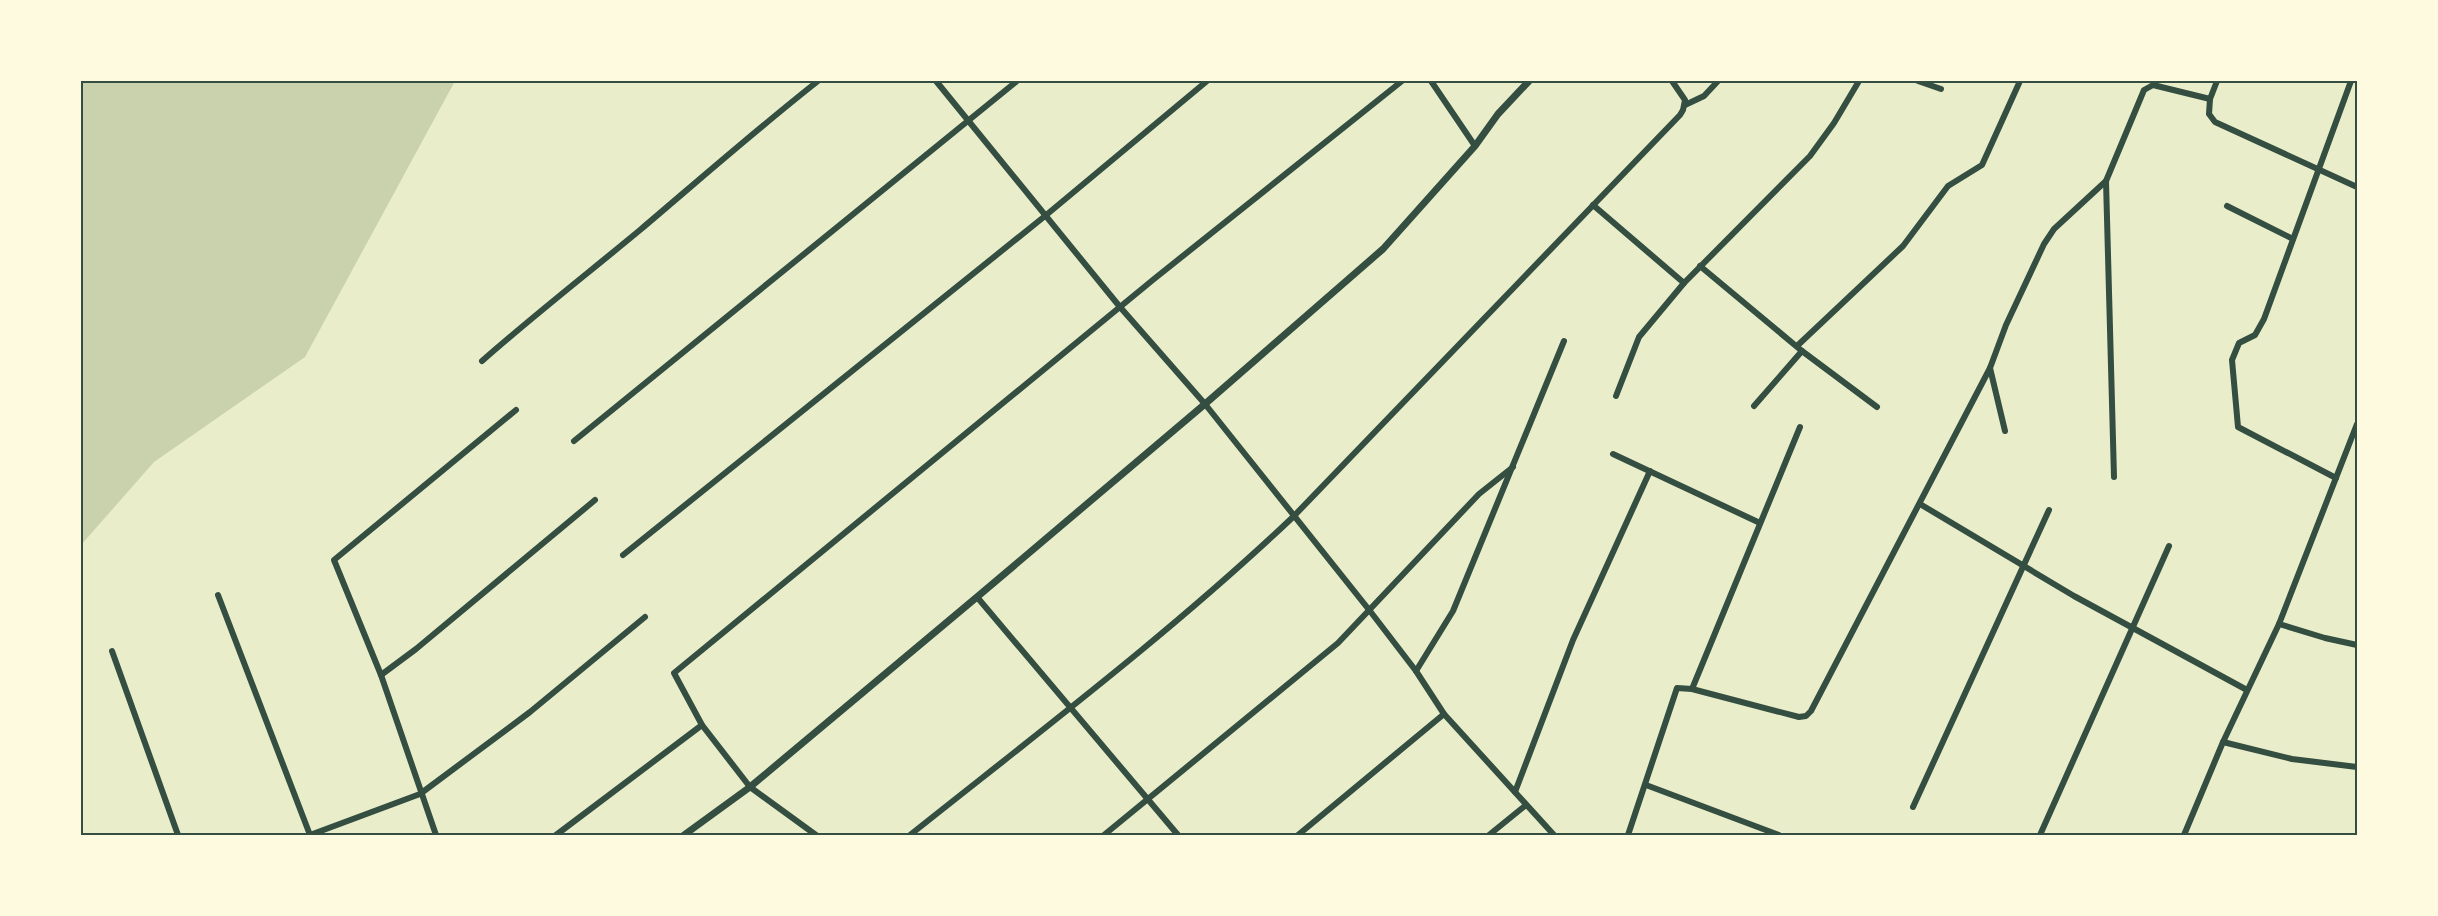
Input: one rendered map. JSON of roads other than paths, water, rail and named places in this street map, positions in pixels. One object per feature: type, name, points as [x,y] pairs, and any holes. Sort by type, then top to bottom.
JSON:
[{"type":"street","points":[[482,361],[757,129],[818,81]]},
{"type":"street","points":[[936,81],[1120,307],[1205,404],[1370,611],[1416,671],[1444,714],[1554,835]]},
{"type":"street","points":[[574,441],[1017,81]]},
{"type":"street","points":[[623,555],[1045,216],[1207,81]]},
{"type":"street","points":[[816,835],[750,786],[702,725],[674,673],[1120,307],[1402,81]]},
{"type":"street","points":[[1431,81],[1475,146]]},
{"type":"street","points":[[684,835],[750,786],[977,597],[1205,404],[1383,249],[1475,146],[1506,105],[1529,81]]},
{"type":"street","points":[[1672,81],[1682,94],[1685,105]]},
{"type":"street","points":[[910,835],[1071,707],[1260,549],[1680,115],[1685,105],[1704,96],[1718,81]]},
{"type":"street","points":[[1616,396],[1639,337],[1700,266],[1810,156],[1834,123],[1859,81]]},
{"type":"street","points":[[1918,81],[1941,89]]},
{"type":"street","points":[[1754,406],[1800,349],[1903,246],[1948,186],[1982,165],[2020,81]]},
{"type":"street","points":[[2217,81],[2210,99],[2209,114],[2215,122],[2357,187]]},
{"type":"street","points":[[2336,478],[2238,427],[2232,360],[2239,343],[2255,335],[2265,319],[2351,81]]},
{"type":"street","points":[[2114,477],[2106,181],[2144,90],[2148,86],[2210,99]]},
{"type":"street","points":[[1628,835],[1677,688],[1692,689],[1799,717],[1806,716],[1990,368],[2006,326],[2049,237],[2054,229],[2106,181]]},
{"type":"street","points":[[1593,205],[1684,283]]},
{"type":"street","points":[[2227,206],[2293,239]]},
{"type":"street","points":[[1700,266],[1800,349],[1877,408]]},
{"type":"street","points":[[1416,671],[1454,610],[1564,341]]},
{"type":"street","points":[[1990,368],[2005,431]]},
{"type":"street","points":[[435,835],[381,675],[334,560],[516,410]]},
{"type":"street","points":[[2184,835],[2223,742],[2279,624],[2357,424]]},
{"type":"street","points":[[1692,689],[1800,427]]},
{"type":"street","points":[[1613,454],[1760,523]]},
{"type":"street","points":[[1104,835],[1338,643],[1479,494],[1513,467]]},
{"type":"street","points":[[1515,792],[1573,640],[1650,471]]},
{"type":"street","points":[[381,675],[416,649],[595,500]]},
{"type":"street","points":[[1920,504],[2132,629],[2247,690]]},
{"type":"street","points":[[1913,807],[2049,510]]},
{"type":"street","points":[[2040,835],[2169,546]]},
{"type":"street","points":[[218,595],[310,835],[420,794],[530,711],[645,617]]},
{"type":"street","points":[[977,597],[1178,835]]},
{"type":"street","points":[[2279,624],[2357,645]]},
{"type":"street","points":[[112,651],[178,835]]},
{"type":"street","points":[[1298,835],[1444,714]]},
{"type":"street","points":[[556,835],[702,725]]},
{"type":"street","points":[[2223,742],[2292,759],[2357,767]]},
{"type":"street","points":[[1646,785],[1779,835]]},
{"type":"street","points":[[1489,835],[1526,805]]}]
